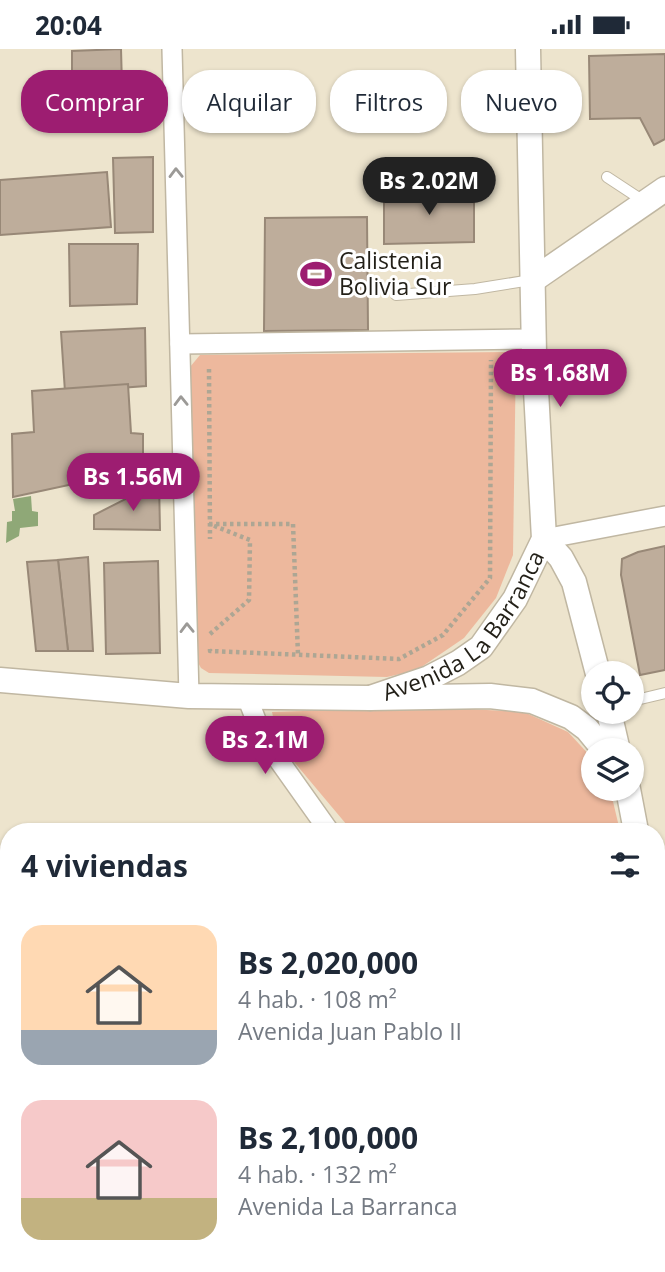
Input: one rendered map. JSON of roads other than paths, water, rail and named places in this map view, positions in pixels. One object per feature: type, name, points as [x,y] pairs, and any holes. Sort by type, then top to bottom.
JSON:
[{"type":"street","points":[[172,49],[189,696]]},
{"type":"street","points":[[528,49],[534,339],[544,539],[561,558],[574,582],[595,661]]},
{"type":"street","points":[[533,280],[655,196]]},
{"type":"street","points":[[180,344],[534,339]]},
{"type":"street","points":[[544,539],[665,516]]},
{"type":"street","name":"Avenida La Barranca","points":[[370,698],[429,678],[481,647],[514,599],[544,539]]},
{"type":"street","name":"Avenida La Barranca","points":[[0,680],[189,696],[490,696],[533,701],[571,717],[594,738]]},
{"type":"street","points":[[247,697],[263,738],[322,823]]},
{"type":"street","points":[[630,801],[634,823]]},
{"type":"lane","points":[[607,177],[655,196]]},
{"type":"lane","points":[[396,295],[475,289],[533,280]]},
{"type":"lane","points":[[644,698],[665,693]]},
{"type":"place","name":"Calistenia Bolivia Sur","points":[[316,274]]}]
